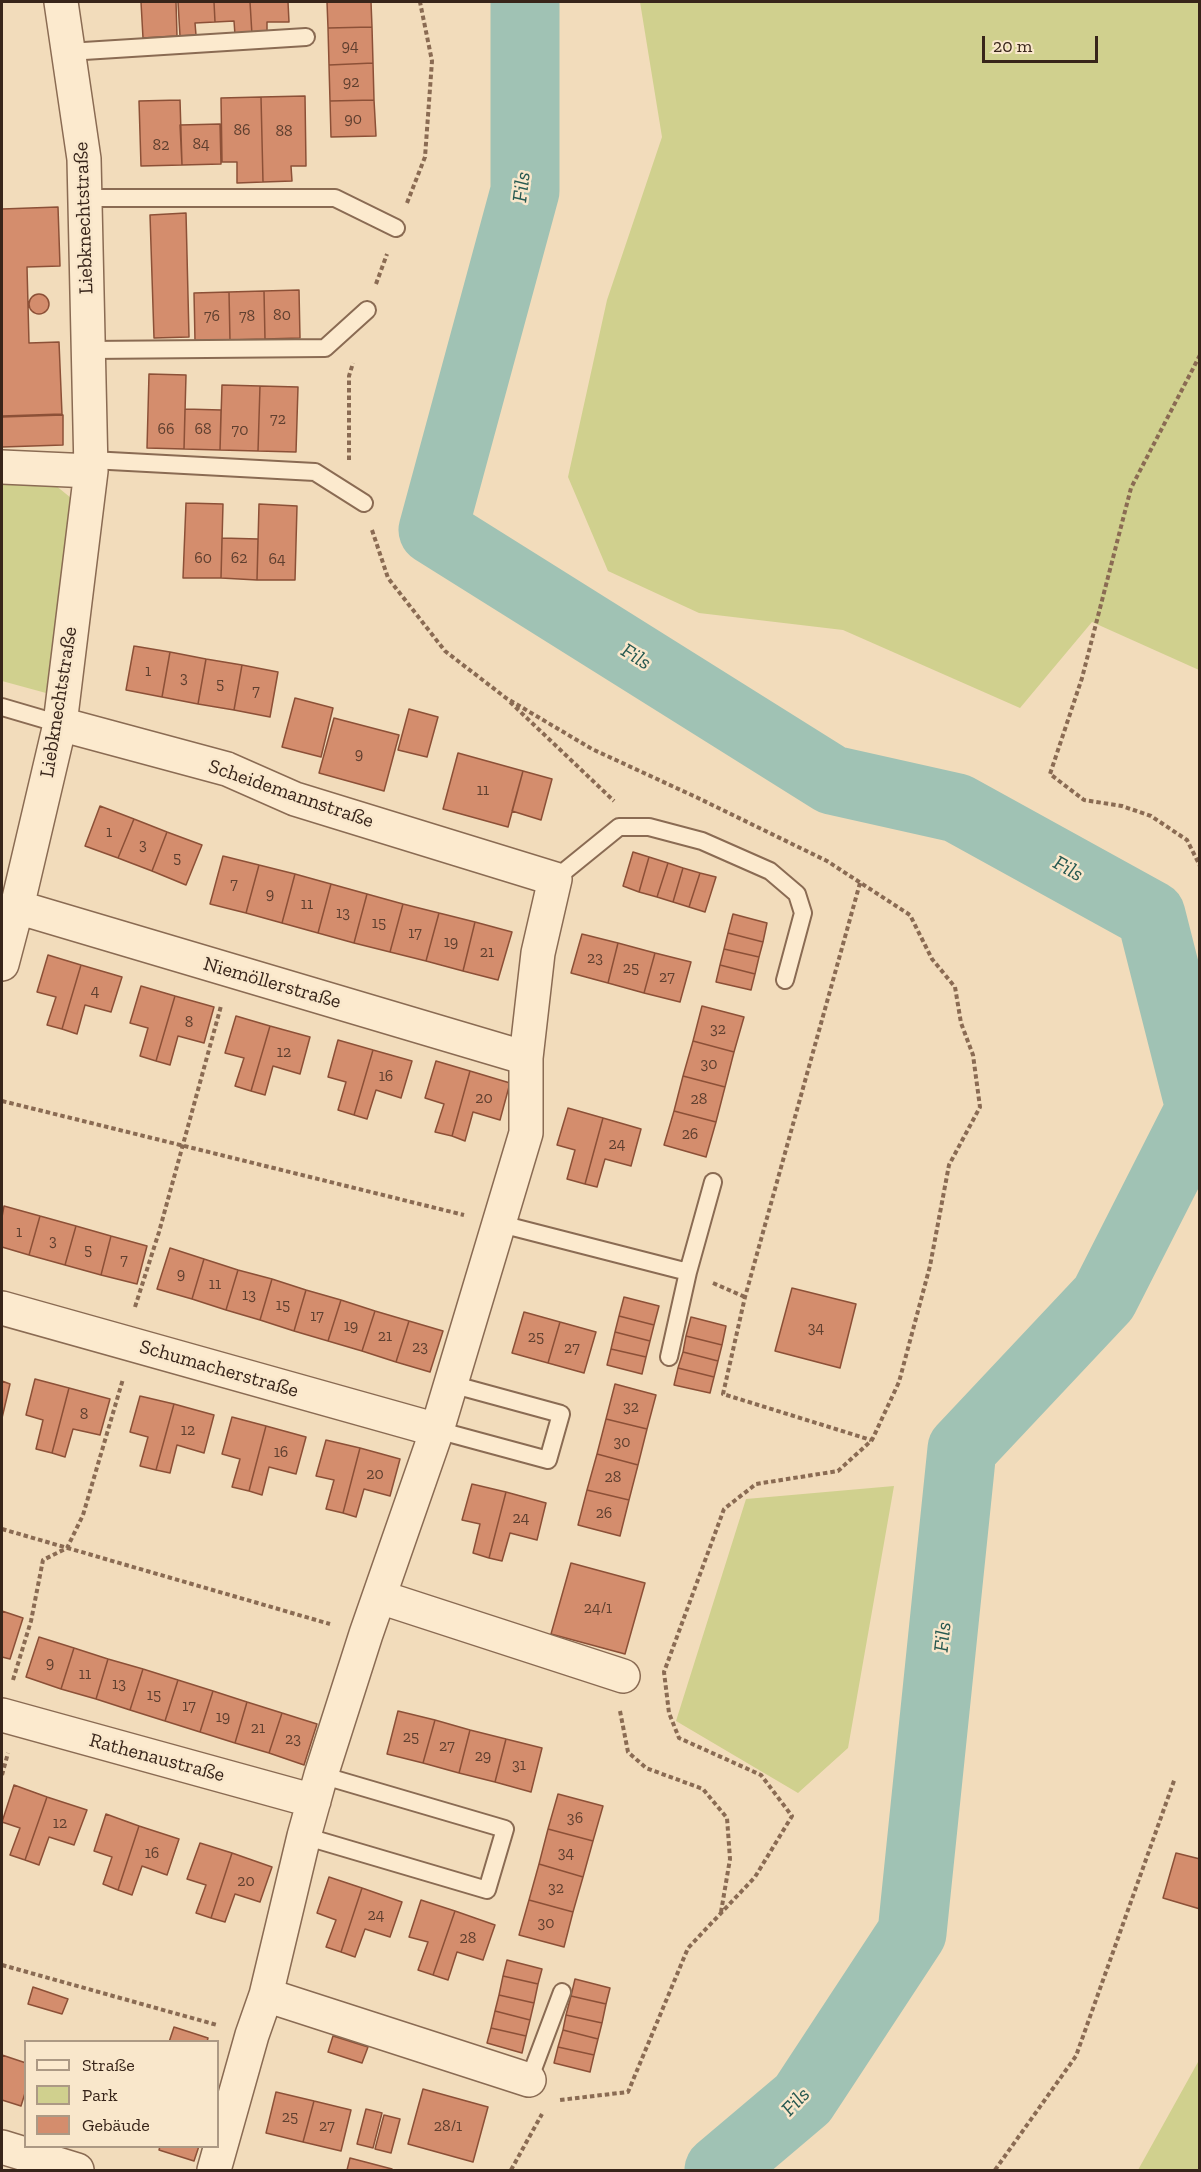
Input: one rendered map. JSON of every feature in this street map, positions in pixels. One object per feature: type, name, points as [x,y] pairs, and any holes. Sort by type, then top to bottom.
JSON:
[{"type":"street","name":"Liebknechtstraße","points":[[2,964],[60,724],[91,466],[84,159],[61,2]]},
{"type":"street","points":[[2,466],[91,466]]},
{"type":"street","name":"Scheidemannstraße","points":[[60,724],[227,769],[295,799],[555,879]]},
{"type":"street","points":[[214,2170],[252,2035],[266,1995],[317,1788],[366,1634],[437,1430],[497,1223],[526,1133],[526,1058],[537,953],[555,879]]},
{"type":"street","name":"Niemöllerstraße","points":[[17,907],[526,1058]]},
{"type":"street","name":"Schumacherstraße","points":[[2,1308],[437,1430]]},
{"type":"street","points":[[380,1596],[623,1676]]},
{"type":"street","name":"Rathenaustraße","points":[[2,1715],[317,1788]]},
{"type":"street","points":[[266,1995],[539,2090]]},
{"type":"street","points":[[2,2147],[77,2170]]},
{"type":"lane","points":[[68,52],[306,37]]},
{"type":"lane","points":[[86,198],[335,198],[396,228]]},
{"type":"lane","points":[[89,350],[325,348],[367,310]]},
{"type":"lane","points":[[91,466],[315,472],[364,503]]},
{"type":"lane","points":[[2,707],[60,724]]},
{"type":"lane","points":[[555,879],[620,827],[649,827],[702,841],[770,871],[796,894],[803,913],[785,980]]},
{"type":"lane","points":[[669,1357],[688,1272],[713,1182]]},
{"type":"lane","points":[[497,1223],[688,1272]]},
{"type":"lane","points":[[437,1430],[548,1460],[561,1414],[451,1384]]},
{"type":"lane","points":[[304,1836],[487,1890],[505,1828],[317,1788]]},
{"type":"lane","points":[[539,2090],[562,1992]]},
{"type":"path","points":[[420,2],[432,61],[425,157],[396,228],[367,310],[349,376],[348,459],[388,578],[445,651],[506,698],[617,804],[620,827]]},
{"type":"path","points":[[1200,355],[1131,488],[1082,678],[1050,774],[1084,801],[1122,806],[1151,816],[1187,840],[1200,866]]},
{"type":"path","points":[[506,698],[592,749],[827,861],[910,915],[932,959],[955,987],[961,1023],[974,1055],[980,1107],[949,1165],[930,1266],[899,1382],[872,1440],[838,1471],[756,1484],[724,1509],[664,1672],[669,1713],[679,1738],[761,1775],[792,1816],[755,1877],[688,1948],[628,2092],[539,2090]]},
{"type":"path","points":[[860,883],[745,1297],[723,1394],[872,1440]]},
{"type":"path","points":[[2,1715],[31,1621],[43,1560],[67,1548],[82,1515],[123,1378],[159,1232],[231,970]]},
{"type":"path","points":[[2,1101],[497,1223]]},
{"type":"path","points":[[2,1529],[366,1634]]},
{"type":"path","points":[[623,1676],[620,1711],[628,1752],[646,1768],[704,1790],[727,1818],[730,1859],[721,1913]]},
{"type":"path","points":[[995,2170],[1076,2056],[1175,1778]]},
{"type":"path","points":[[2,1965],[252,2035]]},
{"type":"path","points":[[511,2170],[544,2111]]},
{"type":"green space","points":[[640,2],[1199,2],[1199,670],[1092,622],[1020,708],[843,630],[699,613],[608,571],[568,477],[607,300],[662,137]]},
{"type":"green space","points":[[2,476],[49,480],[71,498],[46,693],[2,681]]},
{"type":"green space","points":[[894,1486],[848,1748],[798,1793],[676,1721],[746,1499]]},
{"type":"green space","points":[[1199,2056],[1199,2170],[1138,2170],[1198,2062]]},
{"type":"building","points":[[141,2],[176,2],[177,36],[143,38]]},
{"type":"building","points":[[178,2],[214,2],[215,22],[195,23],[196,35],[180,36]]},
{"type":"building","points":[[214,2],[250,2],[252,35],[235,35],[234,21],[215,22]]},
{"type":"building","points":[[250,2],[288,2],[289,22],[267,22],[267,33],[252,35]]},
{"type":"building","points":[[327,2],[371,2],[372,27],[328,28]]},
{"type":"building","points":[[372,27],[373,63],[329,65],[328,28]]},
{"type":"building","points":[[373,63],[374,100],[330,101],[329,65]]},
{"type":"building","points":[[305,96],[306,166],[291,166],[292,181],[263,182],[261,97]]},
{"type":"building","points":[[261,97],[263,182],[237,183],[237,162],[222,162],[221,98]]},
{"type":"building","points":[[180,100],[182,165],[141,166],[139,101]]},
{"type":"building","points":[[374,100],[376,136],[331,137],[330,101]]},
{"type":"building","points":[[220,124],[221,164],[182,165],[180,125]]},
{"type":"building","points":[[58,207],[60,266],[27,267],[29,343],[59,342],[62,414],[2,416],[2,209]]},
{"type":"building","points":[[186,213],[189,337],[154,338],[150,215]]},
{"type":"building","points":[[299,290],[300,338],[265,339],[264,291]]},
{"type":"building","points":[[264,291],[265,339],[230,340],[229,292]]},
{"type":"building","points":[[229,292],[230,340],[195,341],[194,293]]},
{"type":"building","points":[[39,294],[46,297],[49,304],[46,311],[39,314],[32,311],[29,304],[32,297]]},
{"type":"building","points":[[149,374],[186,375],[184,449],[147,448]]},
{"type":"building","points":[[222,385],[260,386],[258,451],[220,450]]},
{"type":"building","points":[[260,386],[298,387],[296,452],[258,451]]},
{"type":"building","points":[[185,409],[221,410],[220,450],[184,449]]},
{"type":"building","points":[[63,415],[63,445],[2,447],[2,417]]},
{"type":"building","points":[[186,503],[223,504],[221,578],[183,578]]},
{"type":"building","points":[[259,504],[297,506],[295,580],[257,580]]},
{"type":"building","points":[[222,538],[258,539],[257,580],[221,578]]},
{"type":"building","points":[[134,646],[170,652],[162,697],[126,690]]},
{"type":"building","points":[[170,652],[206,659],[198,704],[162,697]]},
{"type":"building","points":[[206,659],[242,665],[234,710],[198,704]]},
{"type":"building","points":[[242,665],[278,672],[270,717],[234,710]]},
{"type":"building","points":[[295,698],[333,708],[321,757],[282,747]]},
{"type":"building","points":[[409,709],[438,717],[427,757],[398,750]]},
{"type":"building","points":[[334,718],[399,735],[384,791],[319,773]]},
{"type":"building","points":[[458,753],[523,771],[508,827],[443,809]]},
{"type":"building","points":[[523,771],[552,779],[541,820],[512,811]]},
{"type":"building","points":[[100,806],[134,819],[118,858],[85,846]]},
{"type":"building","points":[[134,819],[167,832],[152,871],[118,858]]},
{"type":"building","points":[[167,832],[202,845],[186,885],[152,871]]},
{"type":"building","points":[[633,852],[649,857],[639,892],[623,886]]},
{"type":"building","points":[[223,856],[259,865],[246,913],[210,904]]},
{"type":"building","points":[[649,857],[668,863],[657,897],[639,892]]},
{"type":"building","points":[[668,863],[683,868],[673,902],[657,897]]},
{"type":"building","points":[[259,865],[295,874],[282,923],[246,913]]},
{"type":"building","points":[[683,868],[700,873],[689,907],[673,902]]},
{"type":"building","points":[[700,873],[716,877],[705,912],[689,907]]},
{"type":"building","points":[[295,874],[331,884],[318,933],[282,923]]},
{"type":"building","points":[[331,884],[367,894],[354,943],[318,933]]},
{"type":"building","points":[[367,894],[403,904],[390,952],[354,943]]},
{"type":"building","points":[[403,904],[439,913],[426,961],[390,952]]},
{"type":"building","points":[[439,913],[475,922],[463,971],[426,961]]},
{"type":"building","points":[[733,914],[767,923],[763,942],[728,933]]},
{"type":"building","points":[[475,922],[512,932],[498,980],[463,971]]},
{"type":"building","points":[[728,933],[763,942],[759,957],[724,949]]},
{"type":"building","points":[[582,934],[618,943],[608,983],[571,973]]},
{"type":"building","points":[[618,943],[655,953],[644,993],[608,983]]},
{"type":"building","points":[[724,949],[759,957],[755,974],[720,965]]},
{"type":"building","points":[[655,953],[691,962],[680,1002],[644,993]]},
{"type":"building","points":[[48,955],[81,965],[62,1029],[47,1025],[56,997],[37,992]]},
{"type":"building","points":[[81,965],[122,977],[111,1012],[85,1005],[77,1034],[62,1029]]},
{"type":"building","points":[[720,965],[755,974],[751,990],[716,982]]},
{"type":"building","points":[[141,986],[175,996],[156,1061],[140,1056],[148,1028],[130,1023]]},
{"type":"building","points":[[175,996],[214,1007],[204,1043],[178,1036],[170,1065],[156,1061]]},
{"type":"building","points":[[702,1006],[744,1017],[734,1052],[693,1041]]},
{"type":"building","points":[[236,1016],[270,1026],[251,1091],[235,1086],[244,1058],[225,1053]]},
{"type":"building","points":[[270,1026],[310,1037],[300,1074],[273,1066],[265,1095],[251,1091]]},
{"type":"building","points":[[338,1040],[373,1050],[354,1115],[338,1110],[346,1082],[328,1077]]},
{"type":"building","points":[[693,1041],[734,1052],[725,1087],[683,1076]]},
{"type":"building","points":[[373,1050],[412,1061],[401,1098],[376,1090],[367,1119],[354,1115]]},
{"type":"building","points":[[436,1061],[470,1071],[452,1136],[435,1132],[444,1104],[425,1098]]},
{"type":"building","points":[[470,1071],[510,1083],[500,1120],[473,1112],[465,1141],[452,1136]]},
{"type":"building","points":[[683,1076],[725,1087],[716,1122],[674,1111]]},
{"type":"building","points":[[568,1108],[603,1118],[585,1184],[567,1179],[575,1150],[557,1145]]},
{"type":"building","points":[[674,1111],[716,1122],[706,1157],[664,1145]]},
{"type":"building","points":[[603,1118],[641,1129],[631,1166],[605,1159],[597,1187],[585,1184]]},
{"type":"building","points":[[4,1206],[40,1216],[29,1255],[2,1247]]},
{"type":"building","points":[[40,1216],[76,1226],[65,1265],[29,1255]]},
{"type":"building","points":[[76,1226],[111,1236],[101,1275],[65,1265]]},
{"type":"building","points":[[111,1236],[147,1246],[137,1284],[101,1275]]},
{"type":"building","points":[[170,1248],[204,1259],[192,1299],[157,1289]]},
{"type":"building","points":[[204,1259],[238,1270],[226,1310],[192,1299]]},
{"type":"building","points":[[238,1270],[272,1279],[260,1320],[226,1310]]},
{"type":"building","points":[[272,1279],[306,1290],[294,1331],[260,1320]]},
{"type":"building","points":[[792,1288],[856,1304],[840,1368],[775,1351]]},
{"type":"building","points":[[306,1290],[341,1300],[328,1341],[294,1331]]},
{"type":"building","points":[[624,1297],[659,1306],[654,1325],[619,1316]]},
{"type":"building","points":[[341,1300],[375,1311],[362,1351],[328,1341]]},
{"type":"building","points":[[375,1311],[409,1321],[396,1362],[362,1351]]},
{"type":"building","points":[[524,1312],[560,1322],[548,1363],[512,1353]]},
{"type":"building","points":[[619,1316],[654,1325],[650,1341],[615,1332]]},
{"type":"building","points":[[691,1317],[726,1326],[722,1345],[686,1336]]},
{"type":"building","points":[[409,1321],[443,1331],[430,1372],[396,1362]]},
{"type":"building","points":[[560,1322],[596,1332],[584,1373],[548,1363]]},
{"type":"building","points":[[615,1332],[650,1341],[646,1357],[611,1349]]},
{"type":"building","points":[[686,1336],[722,1345],[718,1361],[683,1352]]},
{"type":"building","points":[[611,1349],[646,1357],[642,1374],[607,1365]]},
{"type":"building","points":[[683,1352],[718,1361],[714,1377],[678,1368]]},
{"type":"building","points":[[678,1368],[714,1377],[710,1393],[674,1385]]},
{"type":"building","points":[[35,1379],[69,1388],[52,1453],[36,1449],[43,1420],[26,1415]]},
{"type":"building","points":[[2,1381],[10,1384],[2,1418]]},
{"type":"building","points":[[615,1384],[656,1395],[647,1429],[606,1419]]},
{"type":"building","points":[[69,1388],[110,1399],[100,1435],[73,1429],[65,1457],[52,1453]]},
{"type":"building","points":[[140,1396],[174,1404],[156,1470],[140,1466],[148,1437],[130,1432]]},
{"type":"building","points":[[174,1404],[214,1415],[204,1453],[177,1445],[170,1473],[156,1470]]},
{"type":"building","points":[[232,1417],[266,1426],[249,1491],[232,1487],[240,1459],[222,1454]]},
{"type":"building","points":[[606,1419],[647,1429],[638,1465],[597,1454]]},
{"type":"building","points":[[266,1426],[306,1437],[296,1474],[269,1467],[262,1495],[249,1491]]},
{"type":"building","points":[[326,1440],[360,1448],[343,1513],[326,1509],[334,1480],[316,1476]]},
{"type":"building","points":[[360,1448],[400,1459],[390,1496],[364,1489],[356,1517],[343,1513]]},
{"type":"building","points":[[597,1454],[638,1465],[629,1500],[587,1490]]},
{"type":"building","points":[[472,1484],[506,1492],[489,1558],[473,1553],[480,1524],[462,1520]]},
{"type":"building","points":[[587,1490],[629,1500],[620,1536],[578,1525]]},
{"type":"building","points":[[506,1492],[546,1503],[537,1540],[510,1533],[502,1561],[489,1558]]},
{"type":"building","points":[[571,1563],[645,1583],[625,1654],[551,1634]]},
{"type":"building","points":[[2,1611],[23,1618],[10,1659],[2,1657]]},
{"type":"building","points":[[39,1637],[74,1648],[61,1689],[26,1677]]},
{"type":"building","points":[[74,1648],[108,1659],[96,1699],[61,1689]]},
{"type":"building","points":[[108,1659],[143,1669],[130,1710],[96,1699]]},
{"type":"building","points":[[143,1669],[178,1680],[165,1721],[130,1710]]},
{"type":"building","points":[[178,1680],[213,1691],[200,1732],[165,1721]]},
{"type":"building","points":[[213,1691],[247,1702],[235,1743],[200,1732]]},
{"type":"building","points":[[247,1702],[282,1713],[269,1753],[235,1743]]},
{"type":"building","points":[[398,1711],[435,1720],[423,1763],[387,1754]]},
{"type":"building","points":[[282,1713],[317,1724],[304,1765],[269,1753]]},
{"type":"building","points":[[435,1720],[470,1730],[459,1773],[423,1763]]},
{"type":"building","points":[[470,1730],[506,1739],[495,1782],[459,1773]]},
{"type":"building","points":[[506,1739],[542,1748],[531,1792],[495,1782]]},
{"type":"building","points":[[14,1785],[47,1797],[25,1860],[10,1855],[20,1828],[2,1822]]},
{"type":"building","points":[[558,1794],[603,1806],[593,1841],[548,1829]]},
{"type":"building","points":[[47,1797],[87,1810],[74,1845],[49,1837],[39,1865],[25,1860]]},
{"type":"building","points":[[106,1814],[139,1826],[118,1890],[103,1884],[112,1857],[94,1851]]},
{"type":"building","points":[[139,1826],[179,1839],[167,1875],[142,1866],[132,1895],[118,1890]]},
{"type":"building","points":[[548,1829],[593,1841],[583,1877],[539,1864]]},
{"type":"building","points":[[200,1843],[232,1853],[211,1918],[196,1913],[206,1885],[187,1879]]},
{"type":"building","points":[[232,1853],[272,1867],[260,1902],[235,1894],[225,1922],[211,1918]]},
{"type":"building","points":[[1176,1853],[1200,1859],[1200,1909],[1163,1898]]},
{"type":"building","points":[[539,1864],[583,1877],[573,1912],[529,1900]]},
{"type":"building","points":[[329,1877],[362,1888],[341,1952],[326,1947],[336,1920],[317,1913]]},
{"type":"building","points":[[362,1888],[402,1902],[390,1937],[365,1929],[355,1957],[341,1952]]},
{"type":"building","points":[[421,1900],[455,1911],[433,1975],[418,1970],[428,1942],[409,1937]]},
{"type":"building","points":[[529,1900],[573,1912],[564,1947],[519,1935]]},
{"type":"building","points":[[455,1911],[495,1925],[483,1960],[457,1952],[448,1980],[433,1975]]},
{"type":"building","points":[[507,1960],[542,1969],[538,1984],[503,1976]]},
{"type":"building","points":[[503,1976],[538,1984],[534,2003],[499,1995]]},
{"type":"building","points":[[575,1979],[610,1988],[606,2004],[571,1996]]},
{"type":"building","points":[[33,1987],[68,1999],[62,2014],[28,2004]]},
{"type":"building","points":[[499,1995],[534,2003],[530,2020],[495,2011]]},
{"type":"building","points":[[571,1996],[606,2004],[602,2023],[566,2015]]},
{"type":"building","points":[[495,2011],[530,2020],[526,2036],[491,2028]]},
{"type":"building","points":[[566,2015],[602,2023],[598,2039],[563,2030]]},
{"type":"building","points":[[174,2027],[208,2038],[208,2040],[170,2040]]},
{"type":"building","points":[[491,2028],[526,2036],[522,2053],[487,2043]]},
{"type":"building","points":[[563,2030],[598,2039],[594,2055],[558,2047]]},
{"type":"building","points":[[333,2036],[368,2047],[362,2063],[328,2052]]},
{"type":"building","points":[[558,2047],[594,2055],[590,2072],[554,2063]]},
{"type":"building","points":[[2,2055],[24,2062],[24,2096],[21,2106],[2,2100]]},
{"type":"building","points":[[423,2089],[488,2107],[473,2162],[408,2144]]},
{"type":"building","points":[[276,2092],[314,2101],[303,2142],[266,2133]]},
{"type":"building","points":[[314,2101],[351,2110],[341,2151],[303,2142]]},
{"type":"building","points":[[366,2109],[382,2113],[373,2148],[357,2144]]},
{"type":"building","points":[[384,2115],[400,2119],[391,2153],[375,2149]]},
{"type":"building","points":[[160,2148],[198,2148],[194,2161],[159,2150]]},
{"type":"building","points":[[350,2158],[392,2169],[347,2170]]},
{"type":"waterway","name":"Fils","points":[[525,2],[525,191],[433,530],[832,780],[957,808],[1151,915],[1200,1108]]},
{"type":"waterway","name":"Fils","points":[[719,2170],[803,2099],[912,1933],[962,1449],[1104,1298],[1200,1109]]}]
